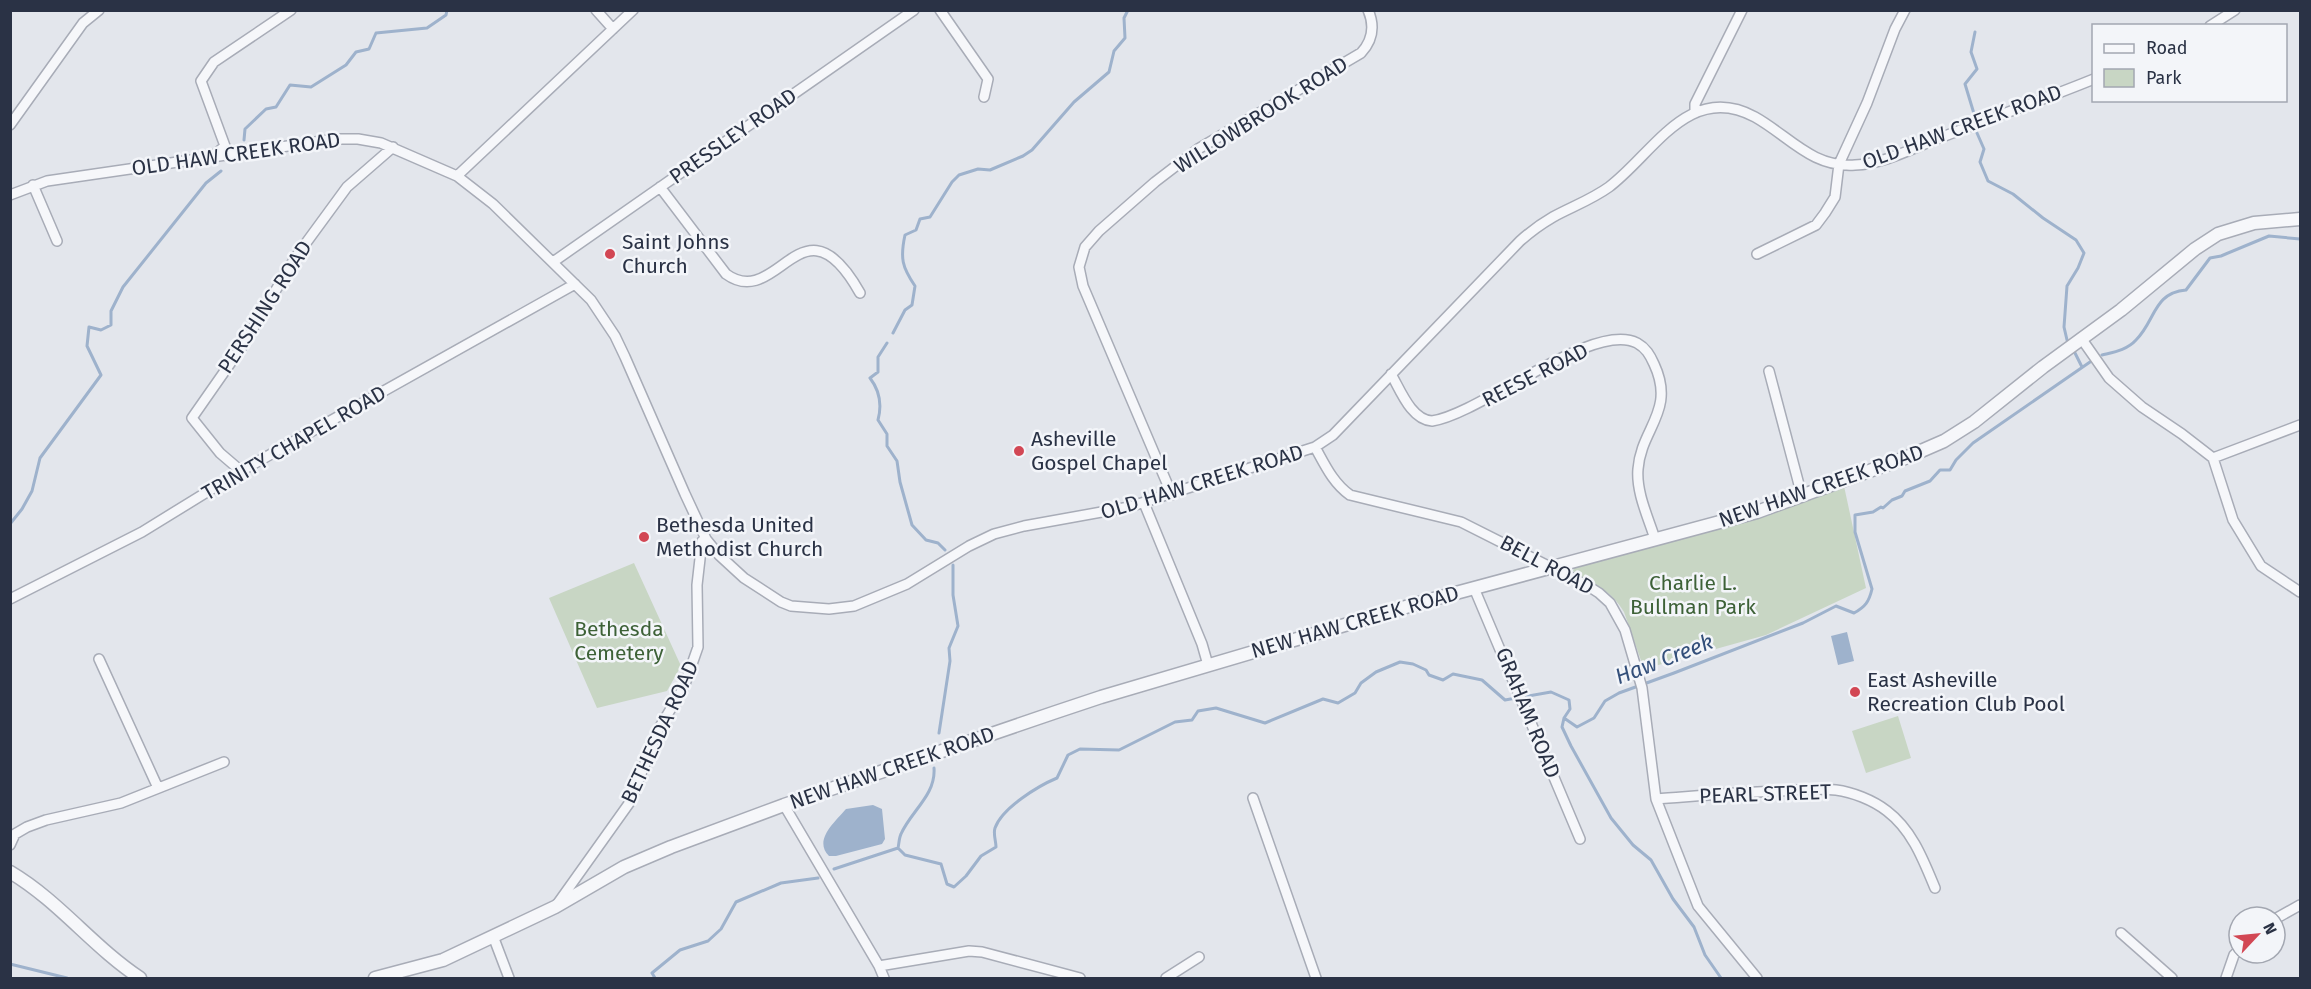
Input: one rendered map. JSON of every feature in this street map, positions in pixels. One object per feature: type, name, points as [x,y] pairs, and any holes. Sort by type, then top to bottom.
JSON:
[{"type":"street","points":[[10,125],[83,23],[99,10]]},
{"type":"street","points":[[212,157],[225,146],[201,81],[214,62],[291,10]]},
{"type":"street","points":[[596,10],[613,29]]},
{"type":"street","points":[[457,176],[633,10]]},
{"type":"street","name":"PRESSLEY ROAD","points":[[553,262],[914,10]]},
{"type":"street","points":[[939,10],[988,79],[984,96]]},
{"type":"street","name":"WILLOWBROOK ROAD","points":[[1172,495],[1083,286],[1079,267],[1085,247],[1099,231],[1185,159],[1361,53],[1372,36],[1372,23],[1368,10]]},
{"type":"street","points":[[1695,112],[1695,104],[1742,10]]},
{"type":"street","points":[[1757,254],[1816,225],[1835,196],[1839,164],[1905,10]]},
{"type":"street","points":[[2213,24],[2235,10]]},
{"type":"street","name":"OLD HAW CREEK ROAD","points":[[10,195],[33,185],[47,182],[336,139],[368,140],[393,147],[457,176],[493,204],[598,309],[615,336],[706,539],[719,555],[744,578],[781,602],[791,606],[838,608],[854,606],[907,584],[969,546],[994,534],[1144,503],[1315,447],[1333,435],[1520,241],[1553,217],[1587,201],[1609,187],[1665,133],[1695,112],[1714,108],[1744,112],[1811,156],[1839,164],[1866,164],[2092,80]]},
{"type":"street","name":"PERSHING ROAD","points":[[241,471],[220,453],[192,418],[243,345],[295,258],[347,187],[393,147]]},
{"type":"street","points":[[33,185],[57,241]]},
{"type":"street","points":[[660,187],[726,274],[734,280],[745,281],[771,275],[797,254],[808,249],[825,254],[839,263],[848,271],[860,293]]},
{"type":"street","name":"NEW HAW CREEK ROAD","points":[[375,978],[443,960],[555,908],[624,867],[671,847],[784,805],[1101,697],[1474,588],[1756,512],[1905,458],[1944,441],[1974,422],[2127,305],[2195,249],[2218,234],[2254,223],[2301,219]]},
{"type":"street","name":"TRINITY CHAPEL ROAD","points":[[10,599],[142,532],[241,471],[575,284]]},
{"type":"street","points":[[2081,338],[2109,378],[2142,407],[2212,458],[2233,520],[2261,566],[2301,592]]},
{"type":"street","name":"REESE ROAD","points":[[1391,374],[1417,414],[1432,421],[1468,409],[1531,372],[1597,344],[1617,339],[1639,344],[1650,355],[1661,383],[1659,411],[1640,456],[1637,472],[1641,495],[1655,539]]},
{"type":"street","points":[[1769,371],[1802,496]]},
{"type":"street","points":[[2212,458],[2301,425]]},
{"type":"street","name":"BELL ROAD","points":[[1315,447],[1331,477],[1341,489],[1350,495],[1461,522],[1518,549],[1599,593],[1610,603],[1623,625],[1641,684],[1656,799],[1698,906],[1757,978]]},
{"type":"street","points":[[1144,503],[1202,644],[1208,665]]},
{"type":"street","name":"BETHESDA ROAD","points":[[555,908],[630,802],[658,730],[684,687],[698,647],[697,585],[702,541],[706,539]]},
{"type":"street","name":"GRAHAM ROAD","points":[[1474,588],[1580,839]]},
{"type":"street","points":[[99,658],[158,788]]},
{"type":"street","points":[[10,844],[15,834],[27,827],[46,820],[121,803],[224,762]]},
{"type":"street","name":"PEARL STREET","points":[[1656,799],[1796,790],[1836,790],[1861,797],[1886,810],[1905,829],[1918,848],[1935,888]]},
{"type":"street","points":[[1253,798],[1316,978]]},
{"type":"street","points":[[784,805],[884,978]]},
{"type":"street","points":[[10,872],[40,892],[115,961],[140,978]]},
{"type":"street","points":[[2287,913],[2301,905]]},
{"type":"street","points":[[2121,933],[2172,978]]},
{"type":"street","points":[[493,936],[509,978]]},
{"type":"street","points":[[879,966],[969,951],[982,952],[1080,978]]},
{"type":"street","points":[[1166,978],[1199,957]]},
{"type":"green space","name":"Charlie L. Bullman Park","points":[[1844,486],[1866,588],[1766,635],[1644,669],[1624,612],[1619,605],[1603,589],[1573,571],[1575,567]]},
{"type":"green space","name":"Bethesda Cemetery","points":[[634,563],[681,666],[667,691],[597,708],[549,598]]},
{"type":"green space","points":[[1898,716],[1911,758],[1866,773],[1852,731]]},
{"type":"water","points":[[1847,632],[1854,661],[1838,665],[1831,636]]},
{"type":"water","points":[[873,805],[882,809],[885,839],[882,844],[829,856],[823,844],[824,838],[836,820],[846,809]]},
{"type":"waterway","points":[[244,140],[245,129],[266,109],[276,107],[290,85],[311,87],[346,65],[356,52],[369,49],[376,33],[427,28],[446,15],[447,10]]},
{"type":"waterway","points":[[893,333],[905,310],[912,305],[915,286],[903,262],[905,235],[916,230],[920,219],[930,217],[959,175],[978,169],[990,170],[1032,150],[1074,102],[1109,72],[1114,51],[1125,38],[1124,18],[1128,10]]},
{"type":"waterway","points":[[1975,32],[1971,52],[1977,69],[1965,84],[1975,117]]},
{"type":"waterway","points":[[1977,133],[1984,149],[1980,162],[1988,181],[2013,194],[2076,240],[2084,253],[2067,286],[2064,327],[2067,340]]},
{"type":"waterway","points":[[10,524],[32,491],[40,458],[101,375],[87,346],[89,327],[101,330],[111,325],[111,311],[123,287],[206,183],[221,171]]},
{"type":"waterway","name":"Haw Creek","points":[[2102,355],[2129,346],[2143,332],[2161,302],[2175,292],[2186,290],[2210,258],[2221,256],[2269,236],[2300,239]]},
{"type":"waterway","points":[[887,343],[878,357],[878,372],[870,378],[879,398],[878,420],[887,434],[887,446],[897,461],[900,482],[912,525],[926,540],[938,543],[945,550]]},
{"type":"waterway","points":[[2075,353],[2082,367]]},
{"type":"waterway","name":"Haw Creek","points":[[1564,718],[1577,727],[1594,718],[1605,701],[1619,693],[1803,623],[1836,606],[1854,613],[1858,611],[1866,604],[1872,589],[1855,532],[1855,515],[1883,508],[1892,500],[1902,496],[1905,491],[1930,481],[1940,470],[1950,470],[1956,460],[1973,443],[2090,362]]},
{"type":"waterway","points":[[939,733],[950,661],[949,648],[958,626],[953,595],[953,565]]},
{"type":"waterway","name":"Haw Creek","points":[[898,848],[905,855],[941,864],[947,884],[954,887],[966,876],[981,856],[996,847],[995,828],[1005,813],[1031,792],[1057,778],[1068,755],[1080,749],[1119,750],[1175,722],[1192,720],[1198,711],[1216,708],[1265,723],[1323,699],[1338,703],[1355,693],[1361,683],[1376,672],[1400,662],[1413,664],[1426,670],[1429,675],[1443,680],[1453,674],[1482,680],[1505,700],[1551,692],[1569,700],[1570,709],[1564,718],[1562,727],[1571,746],[1611,818],[1633,845],[1651,860],[1673,899],[1694,927],[1705,955],[1721,978]]},
{"type":"waterway","points":[[898,848],[905,826],[927,795],[934,778],[934,768]]},
{"type":"waterway","name":"Haw Creek","points":[[834,869],[898,848]]},
{"type":"waterway","name":"Haw Creek","points":[[655,978],[652,973],[680,950],[708,941],[721,929],[736,902],[781,883],[818,878]]},
{"type":"waterway","name":"Haw Creek","points":[[10,964],[67,978]]},
{"type":"place","name":"Saint Johns Church","points":[[610,254]]},
{"type":"place","name":"Asheville Gospel Chapel","points":[[1019,451]]},
{"type":"place","name":"Bethesda United Methodist Church","points":[[644,537]]},
{"type":"place","name":"East Asheville Recreation Club Pool","points":[[1855,692]]}]
